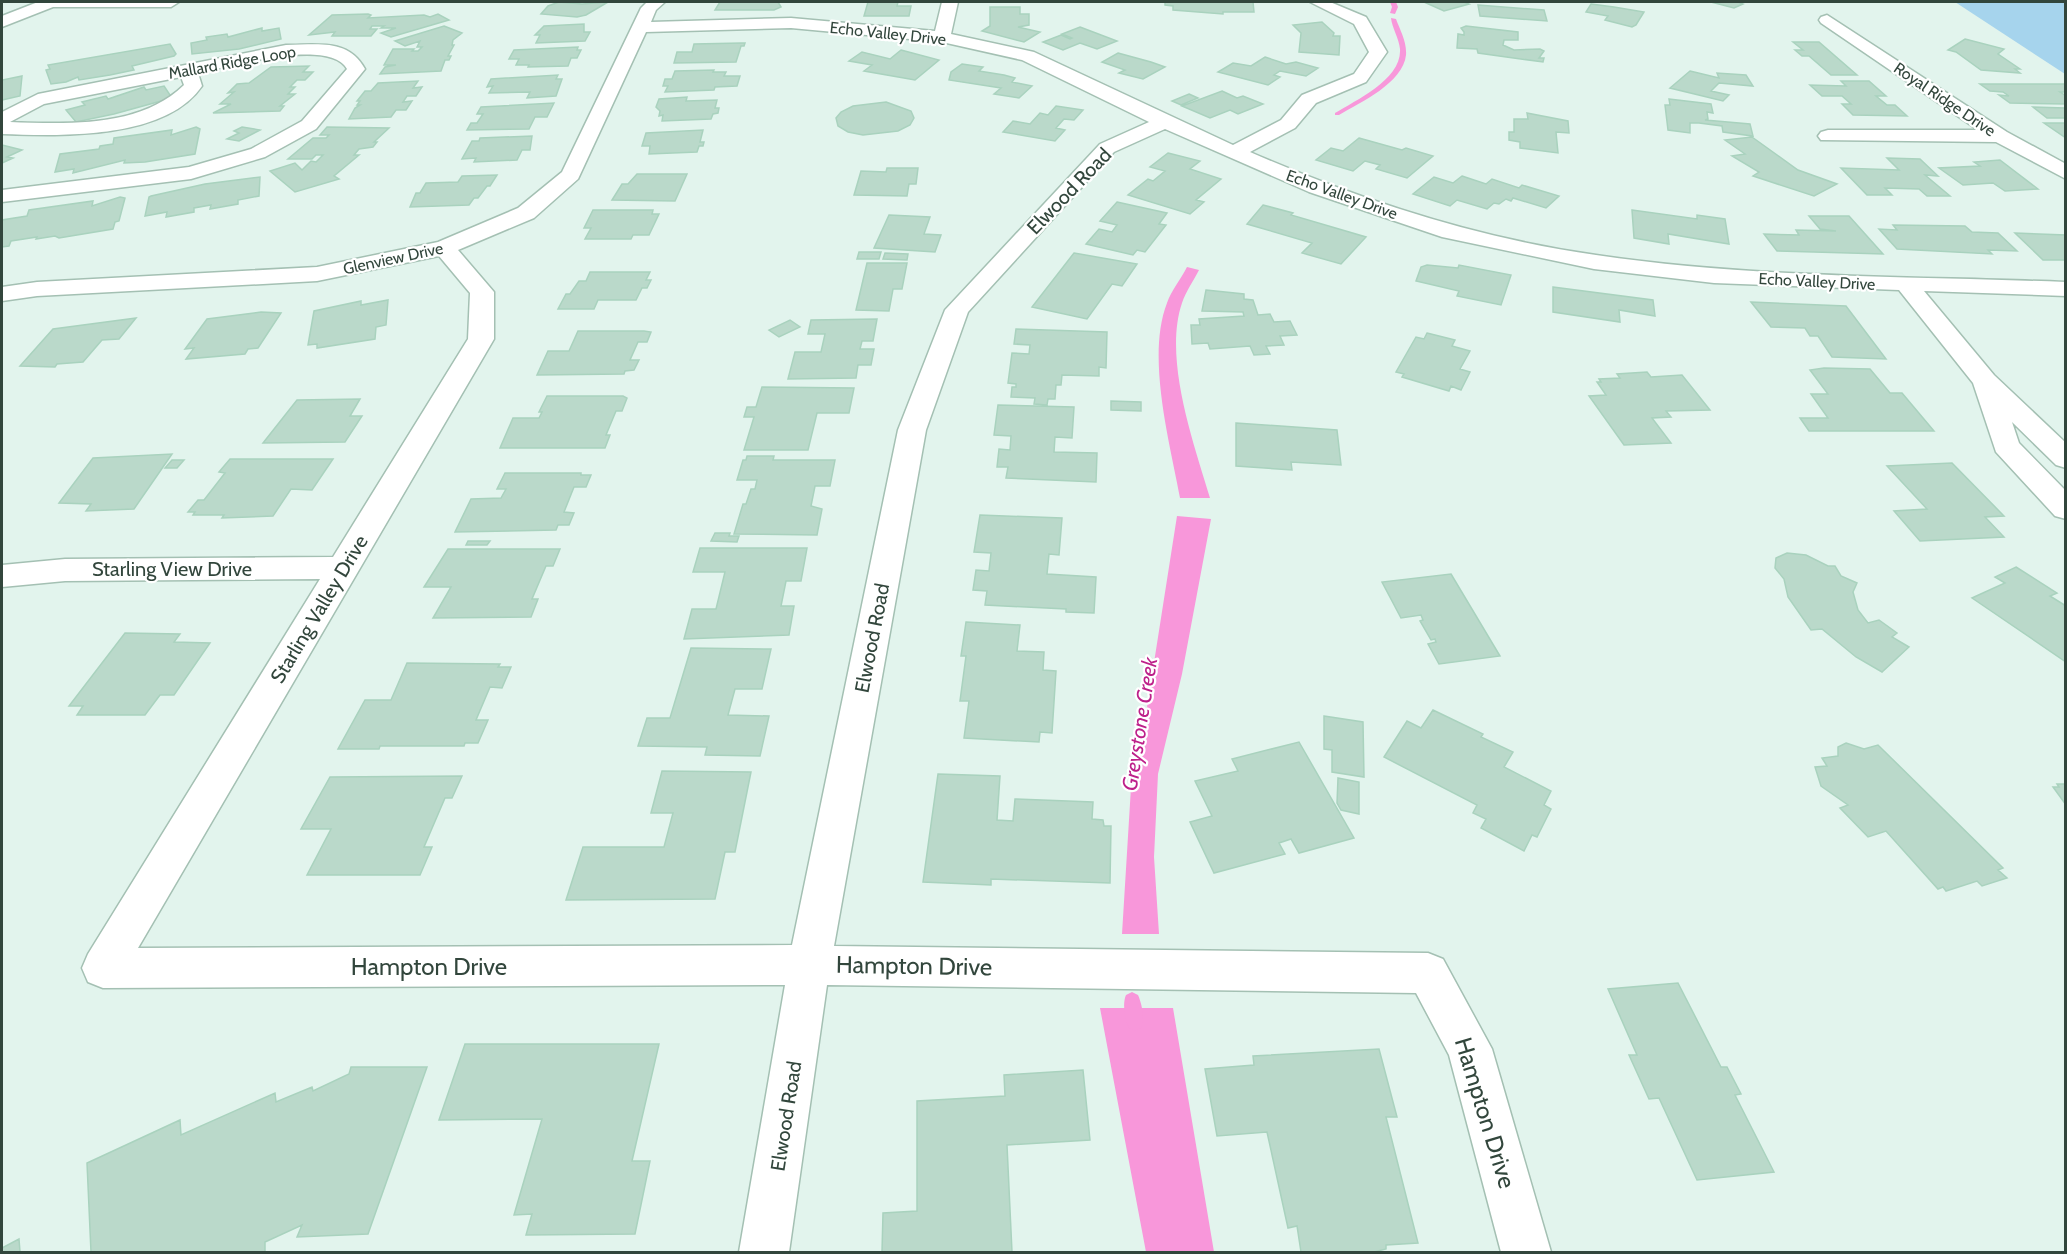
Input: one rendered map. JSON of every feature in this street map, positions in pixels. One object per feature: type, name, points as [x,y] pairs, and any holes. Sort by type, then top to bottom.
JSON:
[{"type":"street","points":[[2,22],[50,2],[107,4],[171,2]]},
{"type":"street","name":"Glenview Drive","points":[[2,294],[37,289],[317,274],[444,248],[526,213],[571,175],[649,8],[657,2]]},
{"type":"street","points":[[942,37],[950,2]]},
{"type":"street","points":[[1236,152],[1288,124],[1309,99],[1360,78],[1378,52],[1360,21],[1318,2]]},
{"type":"street","name":"Royal Ridge Drive","points":[[1827,20],[2000,136],[2066,173]]},
{"type":"street","name":"Echo Valley Drive","points":[[640,27],[791,23],[942,37],[1028,56],[1165,122],[1316,188],[1425,224],[1594,262],[1714,276],[1907,285],[2066,289]]},
{"type":"street","name":"Mallard Ridge Loop","points":[[2,119],[38,100],[187,68],[286,50],[332,50],[350,58],[356,69],[309,125],[258,153],[190,174],[2,196]]},
{"type":"street","points":[[2,128],[58,130],[123,122],[172,106],[186,95],[193,86],[187,68]]},
{"type":"street","name":"Elwood Road","points":[[764,1252],[809,965],[912,430],[957,310],[1107,148],[1165,122]]},
{"type":"street","points":[[1828,136],[2000,136]]},
{"type":"street","name":"Starling Valley Drive","points":[[103,968],[481,339],[482,292],[444,248]]},
{"type":"street","points":[[1907,285],[1985,381],[2066,459]]},
{"type":"street","points":[[1985,381],[2006,446],[2066,508]]},
{"type":"street","name":"Starling View Drive","points":[[2,576],[65,570],[343,568]]},
{"type":"street","name":"Hampton Drive","points":[[103,968],[809,965],[1428,973],[1470,1049],[1526,1252]]},
{"type":"shaded area","points":[[1955,2],[2065,2],[2065,74]]},
{"type":"shaded area","points":[[1187,267],[1199,270],[1182,303],[1177,325],[1178,375],[1189,427],[1210,498],[1180,498],[1159,374],[1161,325],[1169,298]]},
{"type":"shaded area","points":[[1177,516],[1211,519],[1182,674],[1158,774],[1154,857],[1159,934],[1122,934],[1132,771],[1145,720]]},
{"type":"shaded area","points":[[1100,1008],[1173,1008],[1214,1252],[1146,1252]]},
{"type":"building","points":[[559,2],[582,4],[608,2],[586,15],[577,17],[541,14],[548,6]]},
{"type":"building","points":[[720,2],[778,2],[781,7],[774,10],[715,10]]},
{"type":"building","points":[[868,2],[898,2],[897,6],[911,6],[909,16],[864,16]]},
{"type":"building","points":[[1165,2],[1253,2],[1254,12],[1223,12],[1223,14],[1173,10],[1173,6],[1165,5]]},
{"type":"building","points":[[1424,2],[1464,2],[1469,4],[1444,11]]},
{"type":"building","points":[[1711,2],[1738,2],[1743,4],[1734,8]]},
{"type":"building","points":[[1591,4],[1644,12],[1636,25],[1632,27],[1605,20],[1608,16],[1586,12]]},
{"type":"building","points":[[1478,5],[1544,10],[1547,21],[1480,16]]},
{"type":"building","points":[[990,7],[1020,7],[1020,14],[1029,14],[1029,25],[1018,27],[1040,32],[1024,42],[982,31],[990,26]]},
{"type":"building","points":[[438,14],[449,20],[391,37],[381,33],[396,28],[381,28],[384,26],[372,26],[370,29],[377,29],[371,36],[332,36],[335,32],[309,35],[332,15],[371,15],[368,18],[424,15],[430,17]]},
{"type":"building","points":[[1322,22],[1334,33],[1333,36],[1340,36],[1339,55],[1299,52],[1301,33],[1293,25]]},
{"type":"building","points":[[584,24],[584,32],[590,32],[585,41],[536,43],[540,35],[535,35],[544,26]]},
{"type":"building","points":[[444,26],[462,33],[453,40],[452,45],[454,45],[448,56],[451,56],[449,60],[445,60],[441,71],[380,74],[385,67],[396,65],[384,65],[393,49],[418,51],[422,47],[417,47],[420,41],[405,46],[395,41]]},
{"type":"building","points":[[1466,26],[1518,32],[1518,40],[1504,40],[1503,45],[1514,50],[1540,49],[1544,51],[1539,58],[1544,58],[1543,62],[1478,53],[1477,49],[1457,48],[1458,34],[1464,35],[1461,28]]},
{"type":"building","points":[[1080,27],[1117,41],[1097,49],[1080,43],[1063,50],[1043,42],[1061,35],[1070,39],[1072,38],[1062,34]]},
{"type":"building","points":[[262,28],[262,31],[279,28],[281,39],[239,49],[192,54],[191,43],[207,40],[206,37],[227,34],[228,37]]},
{"type":"building","points":[[1965,39],[2004,49],[1998,54],[2020,69],[2015,69],[2020,73],[1981,70],[1956,52],[1948,50]]},
{"type":"building","points":[[1793,42],[1819,42],[1857,75],[1831,75],[1809,56],[1802,56],[1795,50],[1803,50]]},
{"type":"building","points":[[745,43],[741,46],[736,62],[674,63],[677,52],[692,52],[694,44]]},
{"type":"building","points":[[170,44],[176,54],[174,56],[132,66],[134,70],[79,80],[78,77],[66,82],[51,84],[46,70],[50,69],[48,65]]},
{"type":"building","points":[[578,47],[577,50],[581,50],[577,58],[571,58],[568,66],[528,67],[529,65],[516,65],[519,59],[509,59],[514,50]]},
{"type":"building","points":[[901,50],[939,60],[915,80],[864,71],[872,65],[849,61],[862,52],[890,59]]},
{"type":"building","points":[[1118,53],[1165,67],[1143,79],[1119,73],[1125,70],[1102,62]]},
{"type":"building","points":[[1265,57],[1286,64],[1296,62],[1318,68],[1306,76],[1280,71],[1274,75],[1280,77],[1268,85],[1218,72],[1233,63],[1251,66]]},
{"type":"building","points":[[962,64],[983,67],[979,71],[1015,78],[1012,82],[1032,86],[1019,98],[994,94],[1001,88],[949,80],[951,72]]},
{"type":"building","points":[[309,66],[303,72],[313,72],[305,80],[297,80],[290,87],[295,87],[288,94],[295,94],[280,106],[284,106],[280,111],[213,113],[231,104],[220,104],[234,92],[228,93],[237,84],[249,83],[271,67]]},
{"type":"building","points":[[714,70],[713,72],[726,72],[724,76],[740,76],[737,86],[715,87],[714,90],[665,92],[668,86],[663,86],[665,79],[672,79],[675,71]]},
{"type":"building","points":[[1690,71],[1719,78],[1717,73],[1746,75],[1753,86],[1719,83],[1711,91],[1729,95],[1723,101],[1670,88]]},
{"type":"building","points":[[558,75],[556,79],[562,79],[556,96],[527,98],[530,92],[489,93],[493,86],[487,87],[491,79]]},
{"type":"building","points":[[22,76],[20,96],[2,100],[2,80]]},
{"type":"building","points":[[418,81],[413,88],[422,87],[416,96],[407,96],[403,102],[412,101],[406,110],[396,110],[391,117],[349,119],[355,108],[360,105],[357,105],[360,101],[357,101],[365,91],[371,91],[378,83]]},
{"type":"building","points":[[1841,81],[1869,81],[1886,96],[1876,96],[1887,105],[1895,105],[1907,116],[1853,115],[1842,104],[1851,104],[1842,96],[1822,96],[1810,85],[1846,86]]},
{"type":"building","points":[[1980,84],[2065,84],[2066,92],[2060,92],[2066,96],[2066,104],[2010,103],[1999,95],[2009,96],[2003,92],[1990,91]]},
{"type":"building","points":[[164,86],[172,98],[114,114],[76,122],[66,110],[85,105],[82,102],[106,96],[108,99],[144,87],[146,90]]},
{"type":"building","points":[[1222,91],[1237,98],[1243,96],[1263,104],[1238,114],[1230,110],[1210,118],[1182,106]]},
{"type":"building","points":[[1189,94],[1198,98],[1181,105],[1172,101]]},
{"type":"building","points":[[687,97],[686,101],[717,100],[715,108],[719,108],[718,113],[713,114],[711,119],[662,121],[663,115],[659,116],[660,111],[656,107],[659,99]]},
{"type":"building","points":[[1669,99],[1711,104],[1713,113],[1707,112],[1708,119],[1705,120],[1750,124],[1753,136],[1723,132],[1722,126],[1699,123],[1690,123],[1690,133],[1668,130],[1665,105],[1670,105]]},
{"type":"building","points":[[886,102],[911,111],[914,118],[910,125],[898,131],[863,135],[848,132],[838,126],[836,118],[841,112],[853,106]]},
{"type":"building","points":[[554,103],[547,117],[535,117],[529,129],[467,130],[471,123],[477,123],[483,114],[477,114],[481,107]]},
{"type":"building","points":[[1056,106],[1083,110],[1074,120],[1064,119],[1056,128],[1065,130],[1055,141],[1003,132],[1013,121],[1030,124],[1040,113],[1048,115]]},
{"type":"building","points":[[2033,107],[2065,108],[2066,118],[2047,118]]},
{"type":"building","points":[[1527,113],[1568,121],[1569,133],[1556,132],[1558,153],[1520,148],[1520,142],[1509,140],[1509,132],[1514,132],[1514,119],[1528,119]]},
{"type":"building","points":[[2044,123],[2066,123],[2066,138]]},
{"type":"building","points":[[196,127],[200,129],[195,154],[145,162],[124,163],[125,160],[73,173],[74,169],[55,172],[60,154],[99,149],[100,146],[113,144],[114,138],[172,130],[171,135]]},
{"type":"building","points":[[242,127],[260,130],[239,141],[227,139],[239,133],[234,131]]},
{"type":"building","points":[[327,127],[389,128],[374,142],[377,142],[373,147],[359,149],[354,155],[359,155],[334,176],[339,179],[295,192],[270,171],[295,163],[302,170],[311,161],[316,162],[323,155],[316,155],[312,159],[288,159],[313,138],[326,138],[329,135],[320,135]]},
{"type":"building","points":[[703,130],[700,142],[704,142],[703,146],[699,146],[697,152],[649,154],[650,146],[642,146],[646,133]]},
{"type":"building","points":[[532,136],[530,150],[522,150],[517,160],[474,162],[476,158],[462,159],[472,141],[479,141],[480,138]]},
{"type":"building","points":[[1752,137],[1798,170],[1837,184],[1814,196],[1753,176],[1759,172],[1732,156],[1745,154],[1725,140]]},
{"type":"building","points":[[1359,138],[1433,156],[1407,178],[1376,169],[1380,165],[1365,161],[1353,171],[1316,160],[1331,148],[1343,151]]},
{"type":"building","points":[[2,145],[22,150],[7,157],[13,158],[2,163]]},
{"type":"building","points":[[1168,153],[1200,161],[1190,169],[1221,179],[1196,200],[1204,202],[1190,214],[1128,195],[1148,179],[1153,181],[1165,171],[1150,167]]},
{"type":"building","points":[[1887,158],[1920,159],[1938,176],[1925,175],[1950,196],[1927,196],[1919,189],[1885,188],[1892,195],[1867,195],[1841,168],[1899,170]]},
{"type":"building","points":[[2000,160],[2038,189],[2005,191],[1993,183],[1963,185],[1939,168],[1980,166],[1974,162]]},
{"type":"building","points":[[887,168],[918,168],[916,184],[909,184],[907,196],[854,195],[861,171],[886,172]]},
{"type":"building","points":[[637,174],[687,174],[675,201],[612,200],[622,184],[628,184]]},
{"type":"building","points":[[497,175],[490,186],[487,186],[469,205],[410,207],[416,193],[420,193],[426,183],[458,182],[462,176]]},
{"type":"building","points":[[1462,176],[1486,184],[1492,179],[1519,188],[1522,185],[1559,196],[1546,208],[1513,198],[1511,201],[1506,199],[1499,204],[1494,203],[1487,209],[1457,200],[1450,206],[1413,194],[1434,177],[1453,183]]},
{"type":"building","points":[[260,177],[259,196],[238,200],[238,204],[210,209],[211,205],[194,208],[194,212],[166,217],[167,212],[145,216],[151,196],[205,184]]},
{"type":"building","points":[[120,197],[125,198],[119,221],[115,222],[113,229],[59,238],[55,236],[36,239],[37,237],[11,241],[9,246],[2,247],[2,220],[27,216],[29,210],[93,201],[92,206]]},
{"type":"building","points":[[1117,202],[1167,213],[1159,224],[1166,225],[1145,252],[1137,250],[1133,255],[1086,244],[1099,229],[1112,232],[1117,225],[1100,221]]},
{"type":"building","points":[[1263,205],[1366,237],[1341,264],[1302,253],[1312,243],[1247,224]]},
{"type":"building","points":[[593,210],[653,210],[652,214],[659,214],[649,235],[633,235],[631,239],[585,239],[591,228],[584,228]]},
{"type":"building","points":[[1632,210],[1697,219],[1697,215],[1725,219],[1729,244],[1668,234],[1669,244],[1634,238]]},
{"type":"building","points":[[889,215],[930,217],[924,234],[941,235],[935,252],[874,248]]},
{"type":"building","points":[[1809,216],[1849,216],[1883,254],[1777,251],[1764,234],[1799,235],[1796,230],[1836,231],[1820,229]]},
{"type":"building","points":[[1893,225],[1965,226],[1972,232],[1998,233],[2017,251],[1988,250],[1992,254],[1897,249],[1879,229],[1897,230]]},
{"type":"building","points":[[2015,233],[2066,235],[2066,260],[2043,260]]},
{"type":"building","points":[[859,252],[881,252],[879,259],[857,259]]},
{"type":"building","points":[[885,253],[908,254],[907,260],[883,259]]},
{"type":"building","points":[[1074,253],[1137,264],[1122,286],[1112,284],[1087,319],[1032,307]]},
{"type":"building","points":[[867,263],[907,263],[902,289],[893,289],[889,311],[856,310]]},
{"type":"building","points":[[1427,265],[1458,268],[1459,265],[1511,275],[1501,305],[1457,296],[1459,291],[1416,281],[1421,267]]},
{"type":"building","points":[[590,272],[650,272],[646,280],[651,280],[647,288],[642,288],[636,300],[598,300],[594,309],[558,309],[566,294],[570,294],[579,281],[586,281]]},
{"type":"building","points":[[1553,287],[1653,300],[1655,316],[1619,310],[1620,322],[1553,312]]},
{"type":"building","points":[[1206,290],[1244,294],[1244,299],[1253,300],[1258,315],[1270,314],[1274,322],[1290,321],[1297,335],[1280,336],[1284,345],[1266,346],[1270,354],[1254,355],[1250,346],[1210,349],[1208,343],[1192,344],[1191,325],[1200,325],[1199,319],[1244,316],[1243,312],[1202,311]]},
{"type":"building","points":[[388,300],[386,325],[376,327],[375,339],[317,348],[317,344],[308,345],[314,311],[361,301],[361,305]]},
{"type":"building","points":[[1751,302],[1846,306],[1886,359],[1832,357],[1818,336],[1810,336],[1805,328],[1771,327]]},
{"type":"building","points":[[261,312],[281,313],[258,348],[248,349],[245,354],[186,359],[194,348],[185,349],[207,319]]},
{"type":"building","points":[[136,318],[119,339],[102,340],[83,362],[57,364],[55,367],[20,366],[53,329]]},
{"type":"building","points":[[877,319],[873,341],[862,341],[860,349],[874,349],[871,365],[858,365],[856,378],[788,379],[795,352],[821,352],[825,334],[808,334],[811,320]]},
{"type":"building","points":[[790,320],[800,327],[779,337],[769,330]]},
{"type":"building","points":[[1016,329],[1107,332],[1106,368],[1099,367],[1099,376],[1062,375],[1061,385],[1056,385],[1055,399],[1048,399],[1047,405],[1034,404],[1035,398],[1011,397],[1012,387],[1016,387],[1016,384],[1008,383],[1012,353],[1029,354],[1030,345],[1014,344]]},
{"type":"building","points":[[578,331],[651,332],[647,342],[638,342],[630,360],[639,360],[634,370],[625,371],[624,374],[537,375],[548,351],[569,351]]},
{"type":"building","points":[[1427,333],[1455,340],[1452,346],[1470,351],[1460,369],[1470,372],[1461,390],[1451,386],[1449,391],[1402,377],[1404,374],[1396,372],[1416,337],[1424,339]]},
{"type":"building","points":[[1870,369],[1890,393],[1902,393],[1934,431],[1809,431],[1800,418],[1828,418],[1811,394],[1828,394],[1810,370]]},
{"type":"building","points":[[1647,372],[1651,377],[1682,375],[1710,410],[1666,411],[1671,417],[1652,418],[1671,443],[1624,445],[1589,396],[1606,395],[1597,382],[1601,382],[1599,379],[1620,378],[1617,374]]},
{"type":"building","points":[[762,387],[854,388],[849,413],[817,413],[808,450],[744,450],[754,417],[744,417],[747,407],[756,407]]},
{"type":"building","points":[[547,396],[623,396],[627,398],[622,411],[616,411],[606,435],[610,435],[605,448],[500,448],[513,418],[539,418],[542,412],[539,412]]},
{"type":"building","points":[[360,399],[350,416],[362,416],[345,442],[263,443],[297,400]]},
{"type":"building","points":[[1111,401],[1141,402],[1141,411],[1111,410]]},
{"type":"building","points":[[998,405],[1074,407],[1072,438],[1055,437],[1054,452],[1097,453],[1096,482],[1006,478],[1008,467],[997,467],[999,449],[1010,450],[1011,436],[994,435]]},
{"type":"building","points":[[1236,423],[1337,430],[1341,465],[1291,462],[1292,470],[1236,466]]},
{"type":"building","points":[[172,454],[134,509],[86,511],[91,504],[59,503],[93,458]]},
{"type":"building","points":[[747,456],[774,456],[773,460],[835,460],[830,486],[815,486],[811,506],[822,509],[817,535],[734,534],[743,504],[746,504],[751,489],[755,489],[757,480],[737,480],[743,460],[746,460]]},
{"type":"building","points":[[230,459],[333,459],[312,490],[291,489],[273,516],[222,518],[224,515],[193,515],[195,512],[188,512],[198,500],[204,500],[225,473],[219,472]]},
{"type":"building","points":[[172,460],[184,460],[177,468],[165,468]]},
{"type":"building","points":[[1952,463],[2004,516],[1985,517],[2004,537],[1920,541],[1894,511],[1927,509],[1887,466]]},
{"type":"building","points":[[505,473],[591,475],[586,487],[574,487],[564,512],[574,513],[569,525],[558,525],[556,530],[455,532],[471,499],[501,498],[506,489],[497,489]]},
{"type":"building","points":[[980,515],[1062,518],[1059,555],[1049,554],[1047,574],[1096,577],[1094,613],[1066,612],[1066,609],[985,605],[987,591],[973,590],[976,570],[989,571],[991,553],[974,552]]},
{"type":"building","points":[[715,533],[730,533],[729,536],[739,536],[737,542],[711,541]]},
{"type":"building","points":[[468,541],[490,541],[487,545],[466,545]]},
{"type":"building","points":[[700,548],[807,548],[801,581],[786,581],[781,606],[794,606],[789,635],[684,639],[692,609],[716,609],[725,572],[693,572]]},
{"type":"building","points":[[448,549],[560,549],[553,566],[546,566],[532,599],[538,599],[531,617],[433,618],[451,587],[424,587]]},
{"type":"building","points":[[1787,553],[1806,555],[1828,566],[1835,566],[1841,576],[1857,583],[1853,592],[1858,610],[1868,623],[1879,620],[1897,633],[1892,637],[1909,647],[1882,672],[1856,657],[1822,629],[1811,630],[1788,597],[1784,579],[1775,568],[1776,558]]},
{"type":"building","points":[[2016,567],[2057,593],[2050,596],[2066,606],[2066,662],[1972,598],[2005,583],[1995,577]]},
{"type":"building","points":[[1451,574],[1500,656],[1439,664],[1428,644],[1436,642],[1435,639],[1431,640],[1420,621],[1423,620],[1421,615],[1401,618],[1382,582]]},
{"type":"building","points":[[966,622],[1020,625],[1017,651],[1044,652],[1043,670],[1056,671],[1052,733],[1040,732],[1039,742],[964,738],[969,701],[960,701],[966,656],[961,656]]},
{"type":"building","points":[[125,633],[180,634],[174,642],[210,643],[174,695],[160,695],[145,715],[77,715],[83,706],[69,706]]},
{"type":"building","points":[[691,648],[771,649],[762,689],[735,689],[728,715],[769,716],[760,756],[705,755],[707,747],[638,746],[647,718],[670,718]]},
{"type":"building","points":[[407,663],[500,664],[498,667],[511,667],[502,688],[490,687],[476,720],[488,720],[478,743],[465,743],[464,746],[380,746],[379,749],[338,749],[365,700],[391,700]]},
{"type":"building","points":[[1433,710],[1483,734],[1481,737],[1513,752],[1504,767],[1551,791],[1544,805],[1551,809],[1537,837],[1532,835],[1524,851],[1481,828],[1486,819],[1473,813],[1477,805],[1384,757],[1407,721],[1421,728]]},
{"type":"building","points":[[1324,716],[1363,722],[1364,777],[1332,772],[1332,750],[1324,749]]},
{"type":"building","points":[[1299,742],[1354,838],[1299,853],[1291,839],[1279,843],[1285,854],[1214,873],[1190,822],[1212,816],[1195,781],[1238,771],[1232,759]]},
{"type":"building","points":[[1846,743],[1864,749],[1878,745],[2003,868],[1998,870],[2007,878],[1982,886],[1977,881],[1946,891],[1943,887],[1938,889],[1886,831],[1868,837],[1840,808],[1848,805],[1821,786],[1815,767],[1827,766],[1822,758],[1838,756],[1838,747]]},
{"type":"building","points":[[662,771],[751,772],[735,852],[725,852],[715,899],[566,900],[583,847],[664,847],[673,813],[651,813]]},
{"type":"building","points":[[938,774],[1000,776],[997,820],[1013,821],[1015,799],[1093,802],[1092,819],[1103,820],[1104,826],[1111,826],[1110,883],[991,879],[991,885],[923,882]]},
{"type":"building","points":[[462,776],[452,798],[445,798],[424,847],[432,847],[420,875],[307,875],[331,829],[301,829],[330,777]]},
{"type":"building","points":[[1338,778],[1359,782],[1359,814],[1341,810],[1337,803]]},
{"type":"building","points":[[2057,784],[2066,784],[2066,805],[2053,787],[2059,787]]},
{"type":"building","points":[[1678,983],[1721,1067],[1727,1067],[1741,1094],[1735,1095],[1774,1172],[1697,1180],[1659,1098],[1649,1099],[1629,1055],[1637,1055],[1608,989]]},
{"type":"building","points":[[465,1044],[659,1044],[632,1161],[650,1161],[635,1234],[526,1235],[532,1214],[514,1215],[542,1119],[439,1120]]},
{"type":"building","points":[[1379,1049],[1397,1117],[1386,1117],[1418,1243],[1386,1245],[1386,1249],[1374,1252],[1301,1252],[1297,1226],[1288,1228],[1267,1132],[1217,1136],[1205,1069],[1254,1065],[1253,1056]]},
{"type":"building","points":[[351,1067],[427,1067],[368,1234],[297,1237],[302,1225],[265,1242],[265,1252],[91,1252],[87,1163],[180,1120],[181,1135],[275,1093],[276,1102],[312,1087],[313,1091],[349,1074]]},
{"type":"building","points":[[1083,1070],[1090,1140],[1007,1145],[1012,1252],[882,1252],[883,1213],[917,1211],[917,1101],[1005,1096],[1004,1075]]},
{"type":"building","points":[[19,1239],[20,1252],[2,1252],[2,1248]]},
{"type":"waterway","name":"Greystone Creek","points":[[1393,2],[1395,7],[1393,13]]},
{"type":"waterway","name":"Greystone Creek","points":[[1337,114],[1377,89],[1395,73],[1401,64],[1402,46],[1393,19]]},
{"type":"waterway","name":"Greystone Creek","points":[[1132,1000],[1135,1023]]}]
